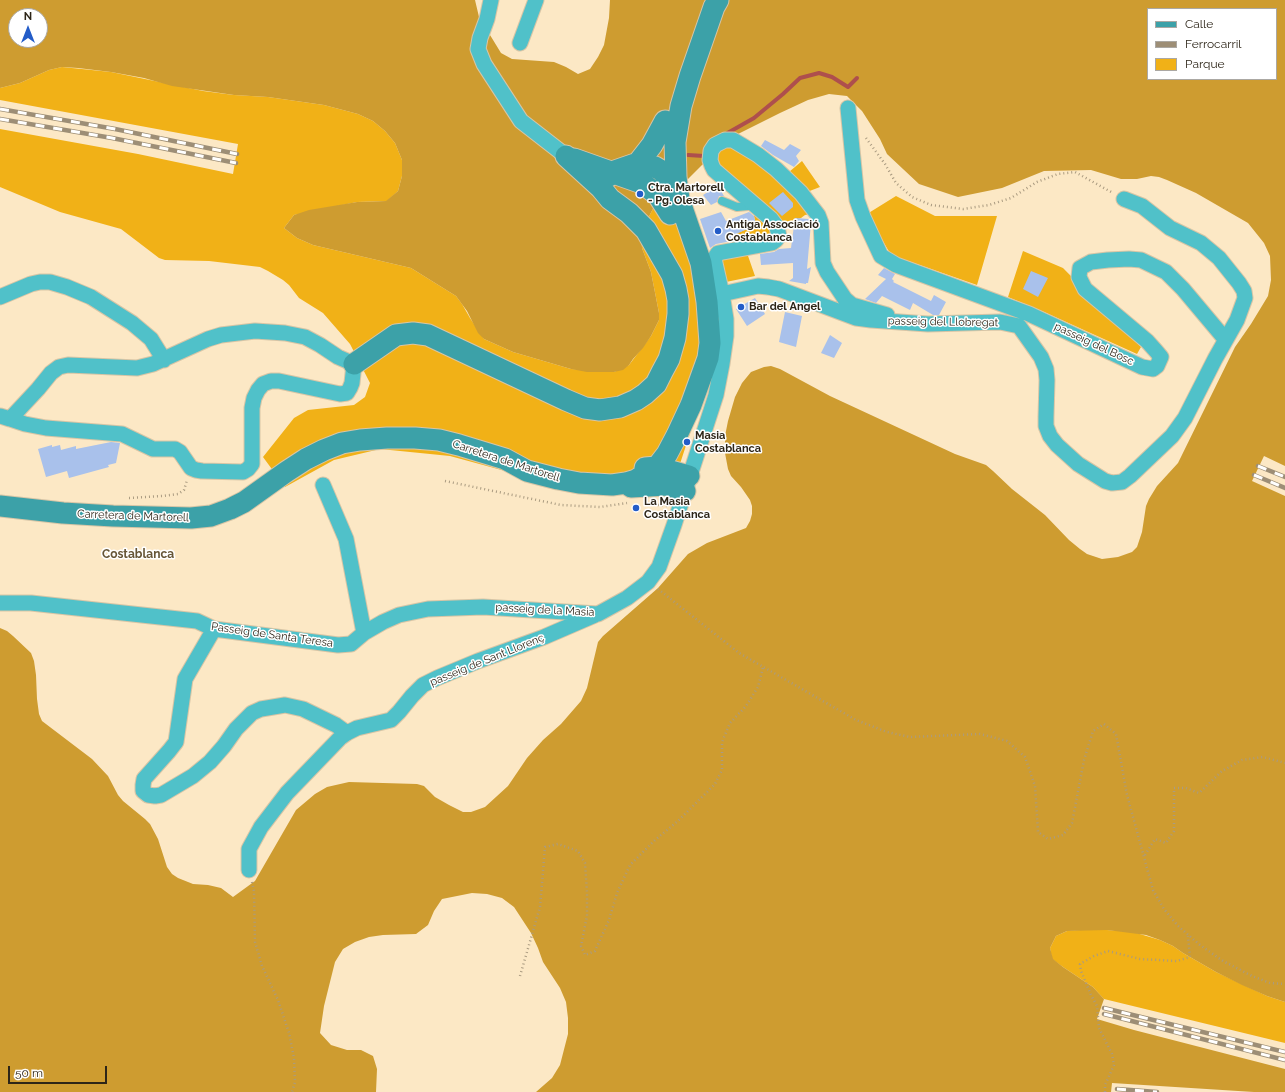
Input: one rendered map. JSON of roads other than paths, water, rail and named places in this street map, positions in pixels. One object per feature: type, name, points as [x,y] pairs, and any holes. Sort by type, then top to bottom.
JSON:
[{"type":"main road","points":[[674,206],[665,195],[662,171],[662,146],[665,121],[672,91],[697,29],[716,4]]},
{"type":"main road","name":"Carretera de Martorell","points":[[0,506],[63,513],[112,516],[191,518],[211,516],[244,502],[292,468],[324,450],[342,443],[387,438],[439,440],[505,459],[527,470],[558,479],[579,483],[618,477],[626,484],[636,480],[675,485],[667,454],[691,405],[701,380],[708,358],[710,343],[707,302],[701,263],[674,206],[676,177],[675,142],[683,99],[716,4]]},
{"type":"main road","points":[[640,173],[652,145],[665,121]]},
{"type":"main road","points":[[662,171],[667,165],[675,142]]},
{"type":"main road","points":[[566,156],[607,180],[640,173],[654,167],[662,171]]},
{"type":"main road","points":[[640,173],[658,195],[674,206]]},
{"type":"main road","points":[[354,364],[396,335],[413,333],[428,335],[585,408],[600,410],[620,407],[645,394],[656,384],[669,359],[677,326],[678,314],[676,289],[672,275],[646,230],[629,213],[610,199],[607,180]]},
{"type":"main road","points":[[618,477],[645,460],[655,448],[669,421],[690,373],[709,320]]},
{"type":"main road","points":[[669,421],[663,443],[657,457],[675,485]]},
{"type":"street","points":[[491,0],[478,49],[484,64],[521,121],[566,156]]},
{"type":"street","points":[[520,43],[536,0]]},
{"type":"street","name":"passeig del Bosc","points":[[848,108],[857,200],[881,256],[896,265],[1030,314],[1142,367],[1153,369],[1157,366],[1161,357],[1147,341],[1085,289],[1079,277],[1080,268],[1091,262],[1129,259],[1141,260],[1166,272],[1183,289],[1225,339]]},
{"type":"street","points":[[675,485],[716,395],[722,364],[726,336],[726,319],[714,259],[718,253],[772,243],[779,236],[777,227],[754,204],[714,170],[710,160],[715,145],[725,140],[734,140],[741,144],[789,180],[807,200],[818,215],[821,223],[823,263],[827,272],[845,299],[852,305],[913,323]]},
{"type":"street","points":[[1030,314],[1019,326],[1040,357],[1046,369],[1048,380],[1046,422],[1050,436],[1057,445],[1078,464],[1105,481],[1112,483],[1122,482],[1172,436],[1185,418],[1225,339],[1237,320],[1245,298],[1244,290],[1230,269],[1219,258],[1200,244],[1170,228],[1142,206],[1124,199]]},
{"type":"street","points":[[0,297],[31,284],[40,282],[50,282],[67,287],[91,297],[132,323],[151,339],[164,360]]},
{"type":"street","name":"passeig del Llobregat","points":[[722,294],[758,286],[768,287],[779,289],[856,318],[928,324],[1000,322],[1019,326]]},
{"type":"street","points":[[255,331],[285,333],[305,337],[338,357],[354,364],[352,383],[347,393],[340,394],[279,381],[271,381],[263,384],[254,398],[252,408],[252,464],[243,472],[202,471],[191,468],[180,452],[175,449],[153,449],[122,434],[46,428],[25,424],[5,417],[38,389],[51,373],[59,367],[68,365],[137,368],[164,360],[201,342],[221,335],[255,331]]},
{"type":"street","points":[[323,485],[346,539],[364,633]]},
{"type":"street","name":"passeig de la Masia","points":[[364,633],[382,622],[399,615],[428,609],[484,607],[598,614],[627,598],[648,582],[659,567],[675,485]]},
{"type":"street","name":"Passeig de Santa Teresa","points":[[0,603],[31,603],[197,621],[214,629],[338,645],[351,644],[364,633]]},
{"type":"street","name":"passeig de Sant Llorenç","points":[[249,870],[249,849],[265,821],[287,793],[340,738],[357,728],[391,720],[412,696],[423,686],[437,678],[478,661],[544,637],[598,614]]},
{"type":"street","points":[[214,629],[186,679],[176,742],[165,757],[144,779],[144,791],[148,796],[161,795],[193,776],[210,762],[236,729],[252,713],[261,709],[285,705],[303,709],[347,733]]},
{"type":"lane","points":[[722,201],[737,207],[754,204]]},
{"type":"waterway","points":[[724,135],[754,118],[800,78],[819,73],[832,77],[848,87],[857,78]]},
{"type":"waterway","points":[[688,155],[704,156],[706,152]]},
{"type":"railway","points":[[0,109],[115,129],[237,154]]},
{"type":"railway","points":[[0,119],[112,138],[236,163]]},
{"type":"railway","points":[[1258,466],[1285,477]]},
{"type":"railway","points":[[1254,475],[1285,488]]},
{"type":"railway","points":[[1104,1008],[1285,1052]]},
{"type":"railway","points":[[1104,1014],[1285,1060]]},
{"type":"railway","points":[[1117,1089],[1157,1092]]},
{"type":"place","name":"Ctra. Martorell - Pg. Olesa","points":[[640,194]]},
{"type":"place","name":"Antiga Associació Costablanca","points":[[718,231]]},
{"type":"place","name":"Bar del Angel","points":[[741,307]]},
{"type":"place","name":"Masia Costablanca","points":[[687,442]]},
{"type":"place","name":"La Masia Costablanca","points":[[636,508]]},
{"type":"district","name":"Costablanca","points":[[138,554]]}]
